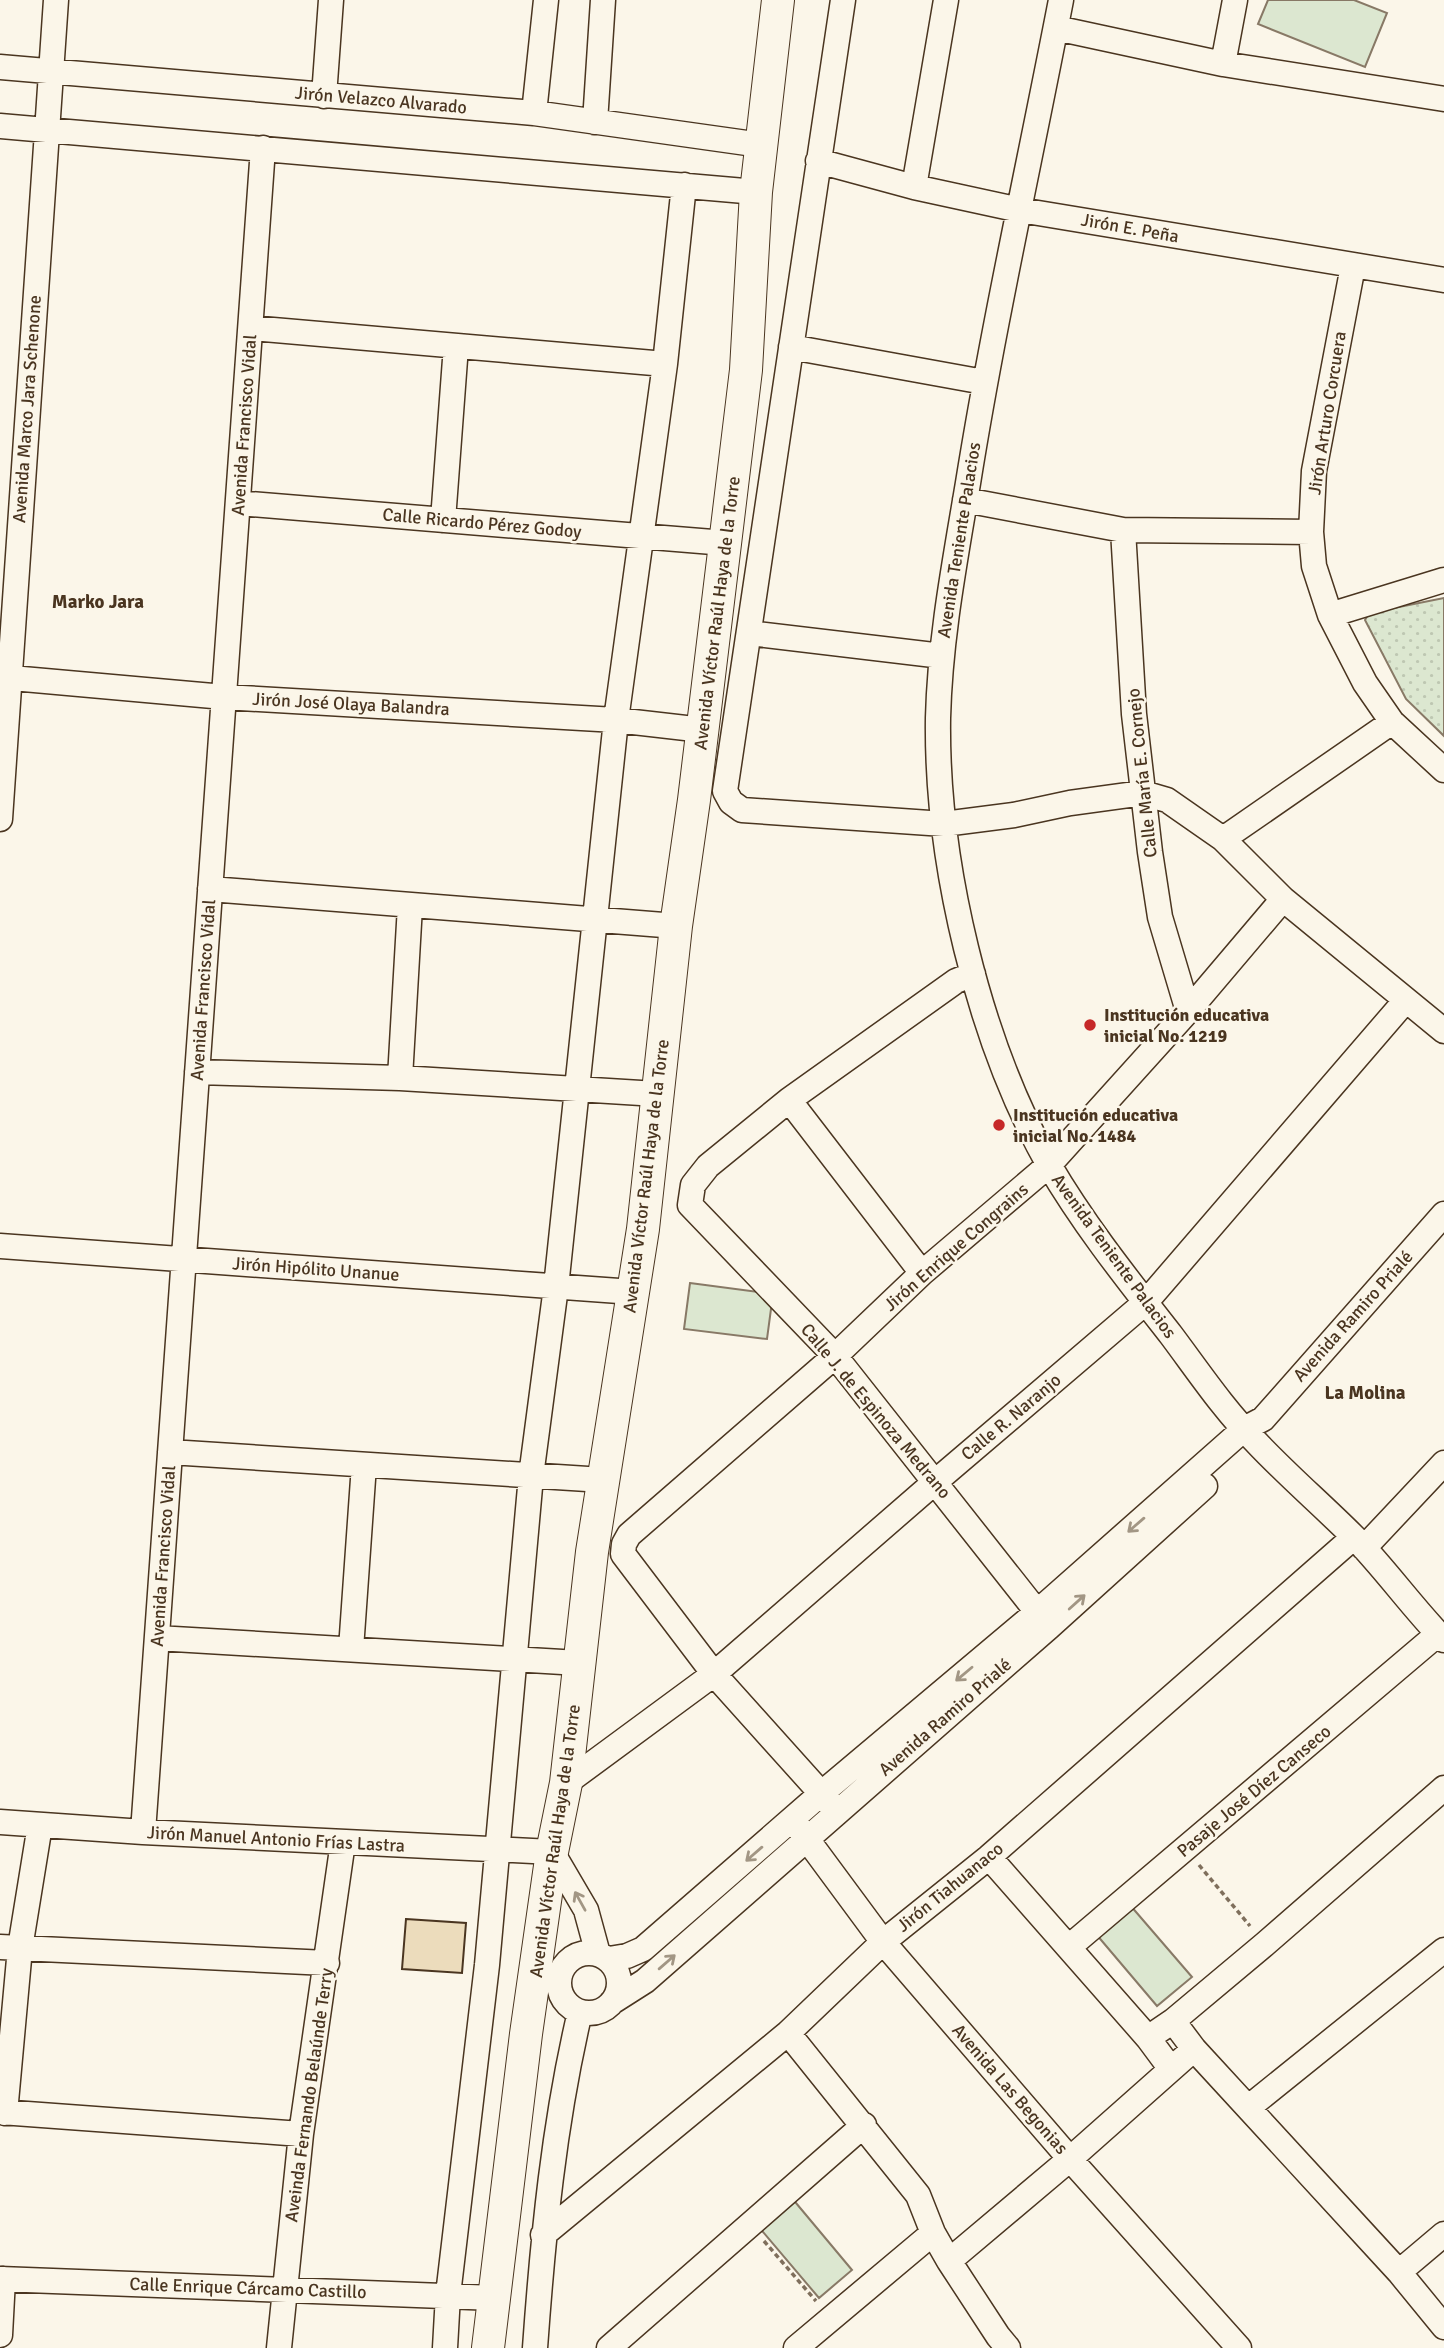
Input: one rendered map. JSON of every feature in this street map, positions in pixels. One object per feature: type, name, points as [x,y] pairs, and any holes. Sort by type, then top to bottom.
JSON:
[{"type":"main road","name":"Avenida Víctor Raúl Haya de la Torre","points":[[488,2348],[531,2001],[552,1852],[566,1783],[603,1480],[643,1229],[676,926],[703,730],[746,370],[756,192],[778,0]]},
{"type":"street","name":"Avenida Marco Jara Schenone","points":[[0,819],[5,677],[56,0]]},
{"type":"street","points":[[324,96],[331,0]]},
{"type":"street","points":[[534,113],[546,0]]},
{"type":"street","points":[[595,122],[603,0]]},
{"type":"street","points":[[843,0],[725,791],[730,802],[742,810],[944,824],[1143,793],[1167,800],[1223,839],[1283,899],[1444,1031]]},
{"type":"street","points":[[914,187],[946,0]]},
{"type":"street","name":"Avenida Teniente Palacios","points":[[1061,0],[985,382],[948,594],[938,719],[944,824],[956,902],[973,974],[998,1051],[1027,1121],[1049,1165],[1093,1232],[1146,1302],[1254,1430],[1359,1542],[1441,1637]]},
{"type":"street","points":[[1223,64],[1235,0]]},
{"type":"street","points":[[1056,28],[1223,64],[1444,99]]},
{"type":"street","name":"Jirón Velazco Alvarado","points":[[0,67],[534,113],[761,145]]},
{"type":"street","points":[[0,126],[756,192]]},
{"type":"street","name":"Avenida Francisco Vidal","points":[[143,1832],[263,148]]},
{"type":"street","name":"Jirón E. Peña","points":[[818,161],[914,187],[1020,210],[1444,280]]},
{"type":"street","points":[[445,2348],[448,2295],[487,1965],[531,1476],[556,1287],[617,720],[665,364],[684,185]]},
{"type":"street","name":"Jirón Arturo Corcuera","points":[[1353,266],[1314,471],[1311,532],[1314,566],[1330,615],[1365,683],[1392,722],[1444,770]]},
{"type":"street","points":[[251,328],[665,364]]},
{"type":"street","points":[[443,520],[456,346]]},
{"type":"street","points":[[791,347],[985,382]]},
{"type":"street","points":[[965,500],[1123,530],[1311,532]]},
{"type":"street","name":"Calle Ricardo Pérez Godoy","points":[[238,503],[725,543]]},
{"type":"street","name":"Calle María E. Cornejo","points":[[1123,530],[1134,714],[1150,852],[1160,917],[1188,1012]]},
{"type":"street","points":[[1330,615],[1444,580]]},
{"type":"street","points":[[749,633],[942,656]]},
{"type":"street","name":"Jirón José Olaya Balandra","points":[[5,677],[224,697],[617,720],[703,730]]},
{"type":"street","points":[[1223,839],[1392,722]]},
{"type":"street","points":[[210,889],[676,926]]},
{"type":"street","name":"Jirón Enrique Congrains","points":[[715,1674],[624,1554],[624,1544],[629,1535],[835,1356],[922,1273],[1049,1165],[1188,1012],[1283,899]]},
{"type":"street","points":[[400,1078],[410,906]]},
{"type":"street","points":[[922,1273],[789,1100],[956,981],[973,974]]},
{"type":"street","name":"Calle R. Naranjo","points":[[566,1783],[715,1674],[1146,1302],[1406,1000]]},
{"type":"street","points":[[197,1072],[400,1078],[657,1094]]},
{"type":"street","name":"Calle J. de Espinoza Medrano","points":[[789,1100],[708,1166],[693,1185],[690,1205],[835,1356],[1042,1620]]},
{"type":"street","name":"Avenida Ramiro Prialé","points":[[612,2003],[645,1981],[829,1802],[1042,1620],[1254,1430],[1444,1214]]},
{"type":"street","name":"Jirón Hipólito Unanue","points":[[0,1246],[633,1292]]},
{"type":"street","points":[[170,1452],[603,1480]]},
{"type":"street","name":"Jirón Tiahuanaco","points":[[543,2235],[788,2033],[883,1942],[989,1857],[1359,1542],[1444,1464]]},
{"type":"street","points":[[352,1649],[364,1465]]},
{"type":"street","name":"Pasaje José Díez Canseco","points":[[1069,1947],[1441,1637]]},
{"type":"street","points":[[157,1638],[579,1663]]},
{"type":"street","points":[[715,1674],[829,1802]]},
{"type":"street","points":[[1148,2038],[1265,1944],[1444,1788]]},
{"type":"street","name":"Jirón Manuel Antonio Frías Lastra","points":[[0,1822],[143,1832],[552,1852]]},
{"type":"street","points":[[40,1825],[10,1948],[2,2112],[301,2134]]},
{"type":"street","name":"Avenida Ramiro Prialé","points":[[540,1950],[594,1956],[627,1956],[643,1949],[800,1830]]},
{"type":"street","name":"Avenida Las Begonias","points":[[800,1830],[883,1942],[1070,2159],[1239,2348]]},
{"type":"street","name":"Aveinda Fernando Belaúnde Terry","points":[[279,2348],[301,2134],[343,1842]]},
{"type":"street","points":[[552,1852],[586,1910],[594,1956]]},
{"type":"street","points":[[989,1857],[1148,2038],[1171,2069]]},
{"type":"street","points":[[10,1948],[327,1963]]},
{"type":"street","points":[[1249,2107],[1444,1950]]},
{"type":"street","points":[[531,2001],[574,2009],[591,2013],[603,2010],[612,2003],[618,1992],[616,1968],[594,1956],[565,1963],[560,1973],[558,1985],[562,1997],[574,2009],[571,2050],[543,2235],[535,2348]]},
{"type":"street","points":[[1172,2021],[1194,2049],[1399,2272],[1444,2327]]},
{"type":"street","points":[[788,2033],[918,2195],[933,2233],[997,2344]]},
{"type":"street","points":[[949,2260],[1070,2159],[1194,2049]]},
{"type":"street","points":[[609,2348],[864,2125]]},
{"type":"street","points":[[796,2348],[933,2233]]},
{"type":"street","points":[[1399,2272],[1444,2234]]},
{"type":"street","points":[[0,2335],[1,2279]]},
{"type":"street","name":"Calle Enrique Cárcamo Castillo","points":[[1,2279],[495,2298]]},
{"type":"path","points":[[1186,1849],[1265,1944]]},
{"type":"path","points":[[750,2225],[831,2318]]},
{"type":"green space","points":[[1268,0],[1354,0],[1387,13],[1365,67],[1258,24]]},
{"type":"green space","points":[[1444,598],[1444,736],[1406,699],[1365,620],[1369,613]]},
{"type":"green space","points":[[690,1283],[773,1294],[767,1339],[684,1329]]},
{"type":"green space","points":[[1130,1905],[1192,1977],[1157,2006],[1096,1934]]},
{"type":"green space","points":[[791,2197],[852,2270],[819,2298],[758,2226]]},
{"type":"building","points":[[406,1919],[466,1923],[462,1973],[402,1969]]},
{"type":"place","name":"Institución educativa inicial No. 1219","points":[[1090,1025]]},
{"type":"place","name":"Institución educativa inicial No. 1484","points":[[999,1125]]},
{"type":"district","name":"Marko Jara","points":[[98,602]]},
{"type":"district","name":"La Molina","points":[[1365,1393]]}]
